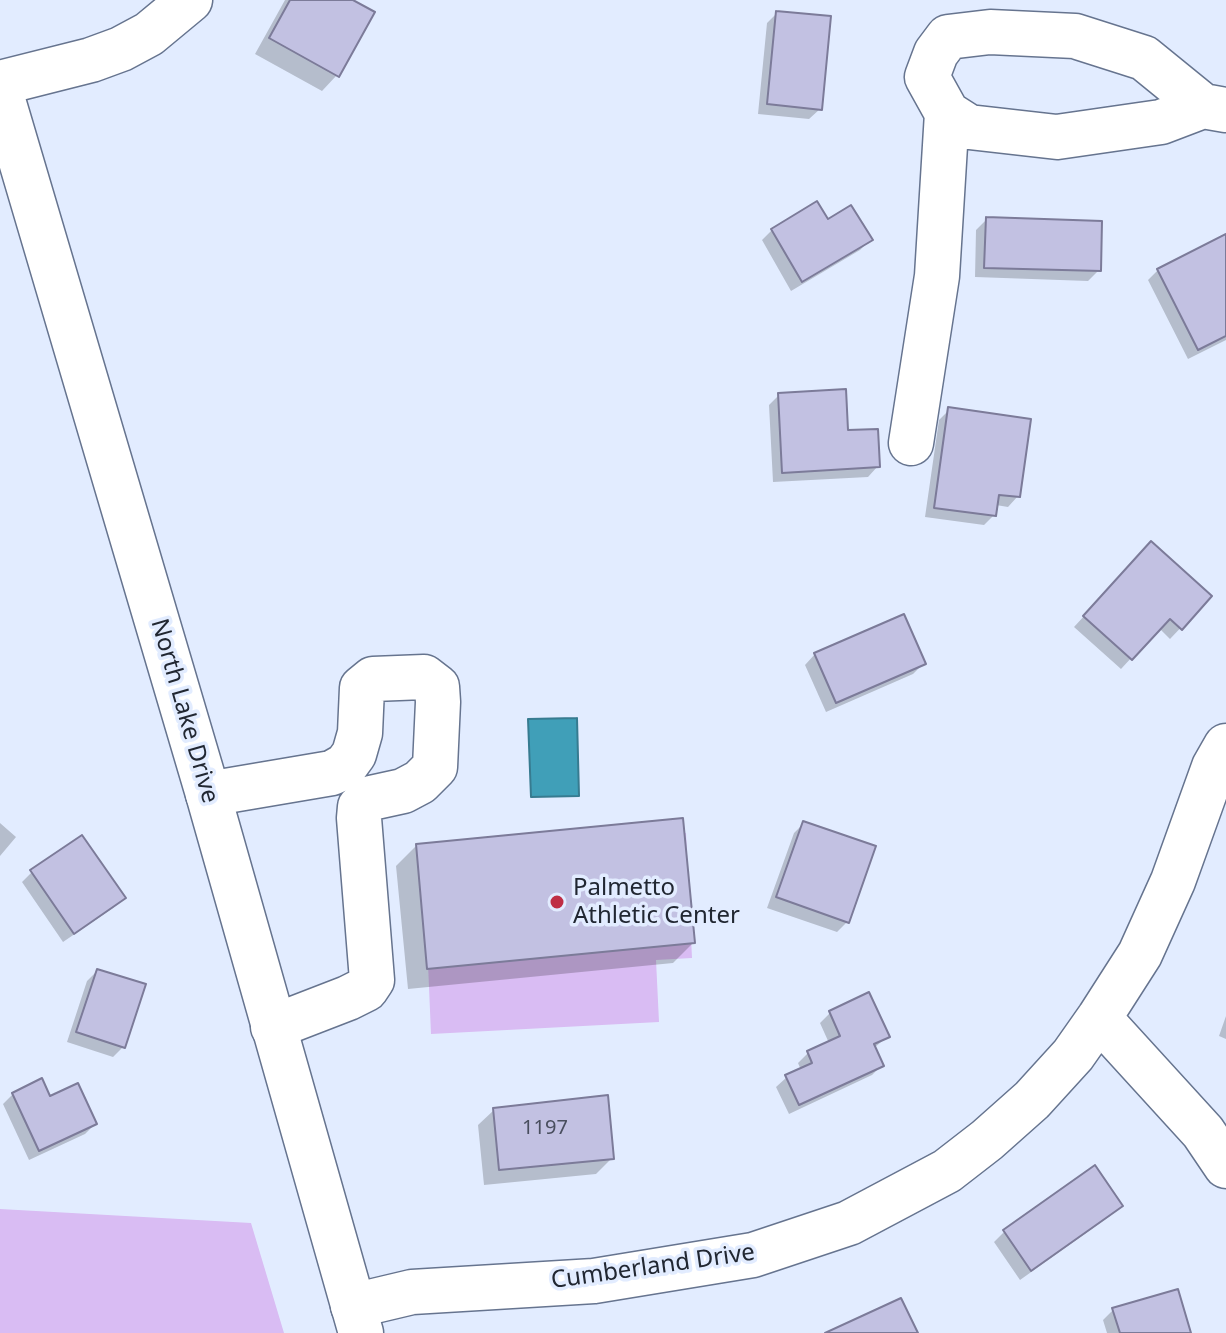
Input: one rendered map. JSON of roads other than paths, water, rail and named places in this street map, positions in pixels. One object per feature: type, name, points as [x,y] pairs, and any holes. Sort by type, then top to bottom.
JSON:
[{"type":"street","points":[[0,83],[91,60],[121,49],[149,34],[190,0]]},
{"type":"street","points":[[990,32],[1075,36],[1144,58],[1214,108],[1161,122],[1057,137],[969,127],[947,113],[927,77],[936,53],[948,37],[990,32]]},
{"type":"street","name":"North Lake Drive","points":[[0,90],[208,794],[357,1319]]},
{"type":"street","points":[[911,443],[937,276],[947,113]]},
{"type":"street","points":[[208,794],[332,773],[346,765],[354,754],[360,733],[362,688],[373,679],[424,677],[437,687],[435,767],[420,782],[403,791],[371,798],[360,807],[372,980],[366,989],[348,998],[273,1027]]},
{"type":"street","name":"Cumberland Drive","points":[[357,1319],[412,1292],[594,1281],[753,1255],[849,1223],[947,1171],[1032,1100],[1063,1066],[1099,1018],[1140,954],[1173,881],[1214,767],[1226,746]]},
{"type":"street","points":[[1099,1018],[1203,1132],[1226,1166]]},
{"type":"water","points":[[577,718],[579,796],[531,797],[528,719]]},
{"type":"place","name":"Palmetto Athletic Center","points":[[557,902]]}]
